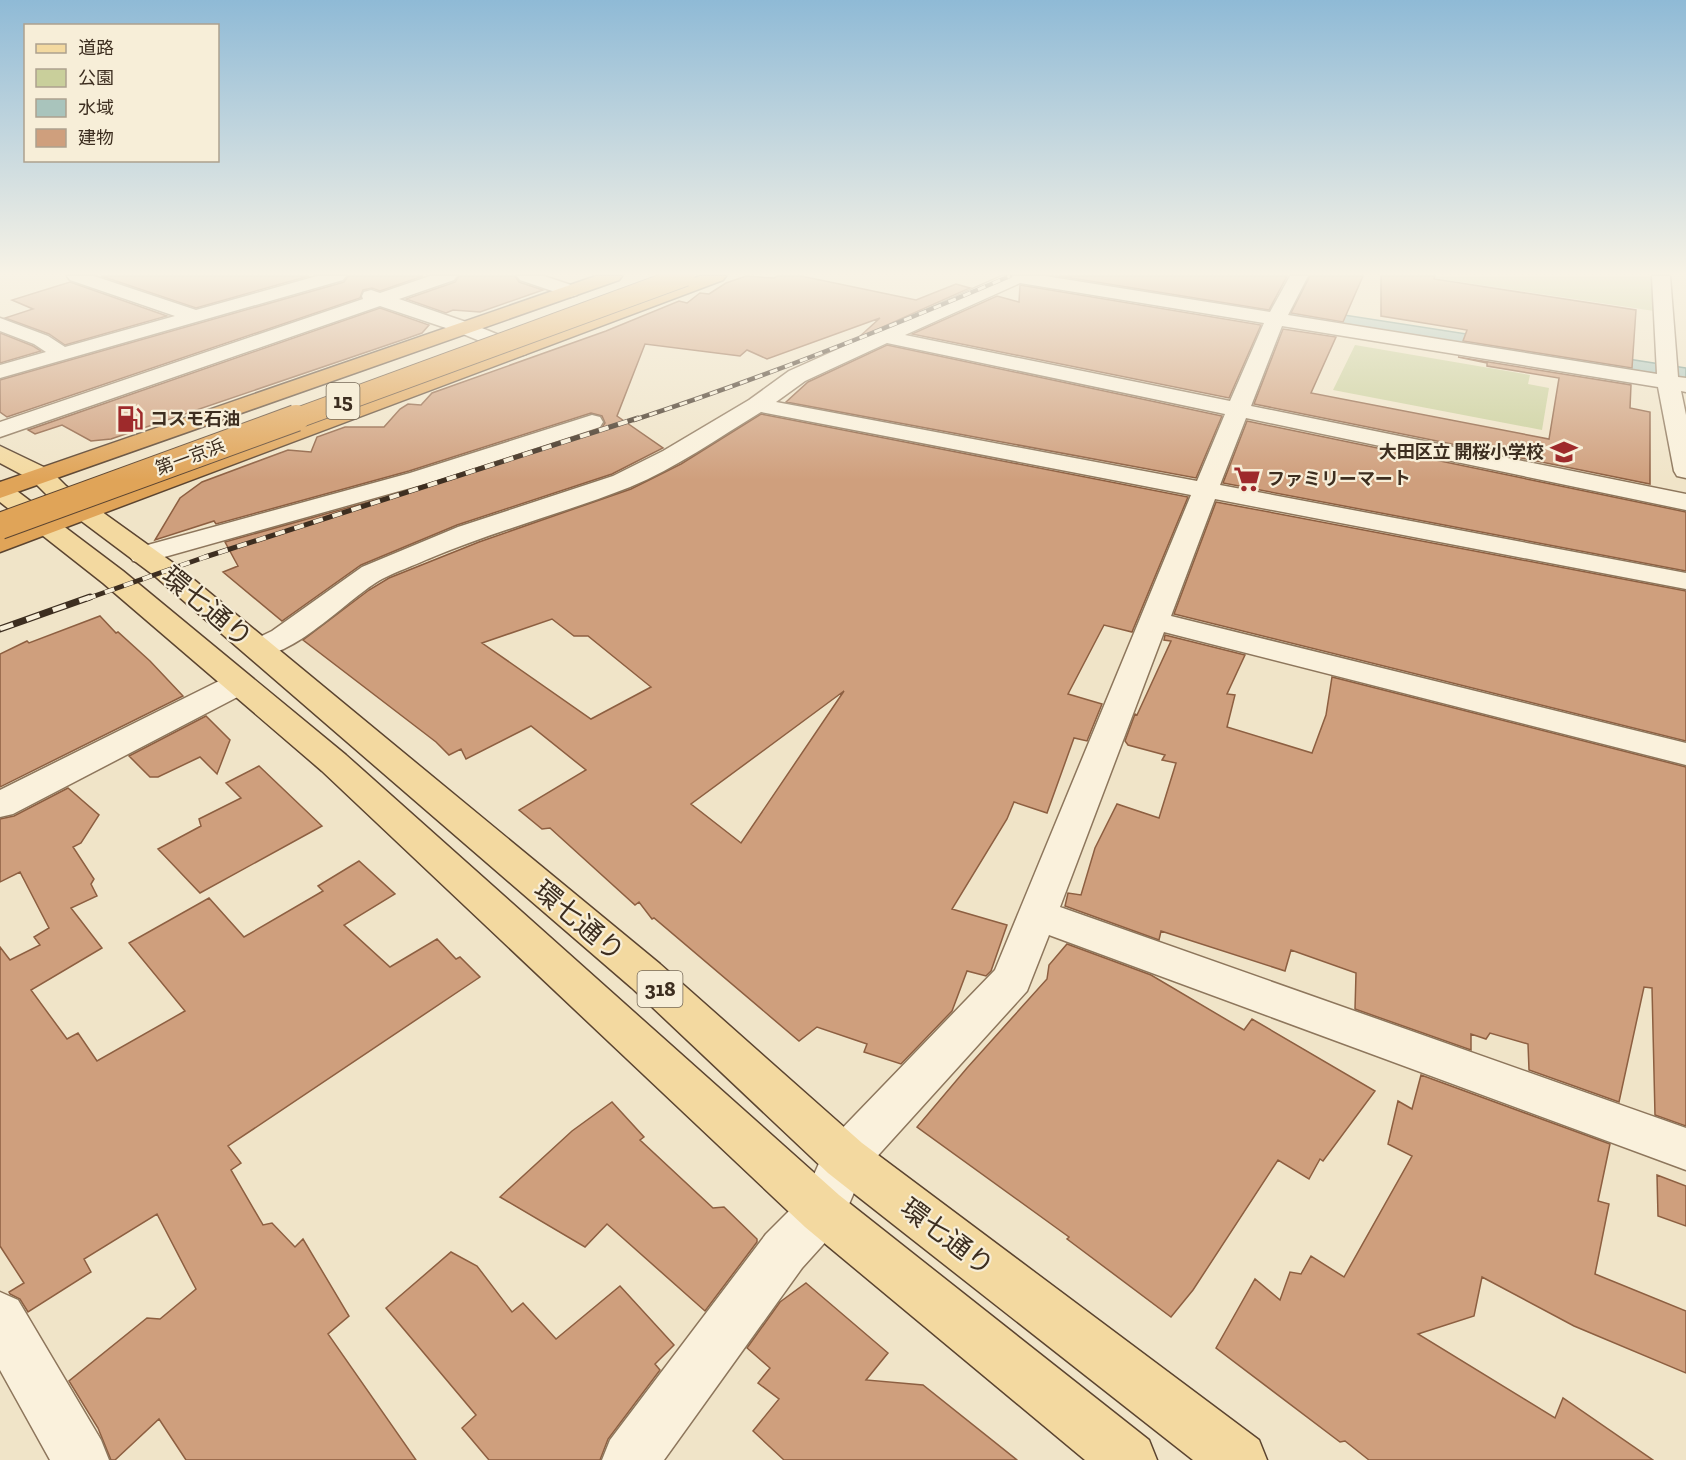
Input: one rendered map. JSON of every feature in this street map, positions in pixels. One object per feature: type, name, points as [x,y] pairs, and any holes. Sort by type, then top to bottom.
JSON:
[{"type":"highway","name":"15","points":[[0,544],[31,501],[425,344]]},
{"type":"highway","name":"第一京浜","points":[[31,501],[458,344]]},
{"type":"highway","name":"第一京浜","points":[[0,526],[498,344]]},
{"type":"highway","name":"15","points":[[31,501],[431,382],[535,344]]},
{"type":"main road","name":"環七通り","points":[[0,453],[31,501],[113,578],[334,763],[822,1211],[1129,1460]]},
{"type":"main road","name":"環七通り","points":[[31,501],[143,555],[646,976],[846,1158],[1239,1460]]},
{"type":"street","points":[[47,344],[62,354]]},
{"type":"street","points":[[0,372],[97,344]]},
{"type":"street","points":[[0,430],[251,344]]},
{"type":"street","points":[[505,344],[519,350]]},
{"type":"street","points":[[258,649],[284,637],[372,573],[467,533],[622,481],[672,456],[758,405],[797,376],[871,344]]},
{"type":"street","points":[[915,344],[1686,502]]},
{"type":"street","points":[[630,1460],[784,1251],[822,1211],[846,1158],[1012,979],[1265,344]]},
{"type":"street","points":[[1494,344],[1676,373]]},
{"type":"street","points":[[1672,344],[1686,471]]},
{"type":"street","points":[[758,405],[1686,581]]},
{"type":"street","points":[[143,555],[419,478],[592,422]]},
{"type":"street","points":[[1156,621],[1686,754]]},
{"type":"street","points":[[0,805],[238,684]]},
{"type":"street","points":[[1038,915],[1686,1149]]},
{"type":"street","points":[[0,1318],[81,1460]]},
{"type":"green space","points":[[1355,345],[1530,375],[1528,384],[1549,388],[1542,430],[1333,390]]},
{"type":"water","points":[[1460,344],[1532,344],[1686,368],[1686,380]]},
{"type":"building","points":[[0,344],[28,344],[41,351],[0,363]]},
{"type":"building","points":[[126,344],[223,344],[7,417],[0,412],[0,380]]},
{"type":"building","points":[[276,344],[389,344],[111,439],[91,441],[62,425],[35,434],[28,430]]},
{"type":"building","points":[[569,344],[645,344],[617,416],[663,448],[612,474],[457,525],[361,565],[282,621],[223,572],[238,566],[225,542],[429,485],[601,429],[605,423],[602,416],[591,413],[409,471],[216,524],[214,521],[155,540],[180,498],[202,482],[288,450],[311,452],[317,437],[345,427],[384,427],[400,409],[408,404],[421,405],[432,393]]},
{"type":"building","points":[[646,344],[808,344],[767,359],[747,350],[740,356]]},
{"type":"building","points":[[962,344],[1253,344],[1229,398]]},
{"type":"building","points":[[1277,344],[1333,344],[1311,393],[1549,439],[1559,378],[1487,366],[1487,363],[1458,357],[1631,385],[1630,408],[1650,412],[1650,484],[1254,404]]},
{"type":"building","points":[[1483,344],[1634,344],[1632,368]]},
{"type":"building","points":[[887,345],[1222,416],[1196,478],[786,402],[808,382]]},
{"type":"building","points":[[761,414],[1188,497],[1132,632],[1104,625],[1068,694],[1102,704],[1087,741],[1074,738],[1047,813],[1014,802],[1007,819],[952,909],[1007,925],[991,971],[986,976],[967,971],[952,1011],[901,1064],[864,1052],[867,1044],[817,1027],[799,1041],[654,918],[652,919],[639,902],[635,905],[550,828],[542,829],[519,810],[586,770],[531,726],[466,759],[461,749],[449,755],[436,742],[303,640],[369,590],[389,578],[479,542],[631,489],[681,464]],"holes":[[[552,619],[574,636],[588,636],[651,687],[591,719],[482,643]],[[844,691],[741,843],[691,804]]]},
{"type":"building","points":[[1247,421],[1686,512],[1686,571],[1223,483]]},
{"type":"building","points":[[1216,502],[1686,591],[1686,741],[1174,614]]},
{"type":"building","points":[[100,616],[116,633],[118,632],[150,661],[183,696],[0,787],[0,654],[27,641],[29,643]]},
{"type":"building","points":[[1165,635],[1245,655],[1227,694],[1235,695],[1227,727],[1312,753],[1326,715],[1332,677],[1686,767],[1686,1126],[1655,1115],[1652,988],[1644,987],[1619,1102],[1529,1070],[1528,1044],[1490,1033],[1486,1039],[1471,1034],[1471,1050],[1355,1009],[1356,973],[1291,950],[1285,971],[1161,931],[1159,940],[1065,906],[1068,893],[1081,895],[1095,848],[1117,804],[1159,818],[1176,763],[1162,760],[1165,755],[1128,745],[1125,741],[1135,714],[1137,715],[1171,641],[1164,640]]},
{"type":"building","points":[[206,716],[230,740],[217,774],[200,757],[158,777],[150,777],[129,756]]},
{"type":"building","points":[[259,766],[322,826],[200,893],[158,849],[201,826],[199,819],[241,798],[226,783]]},
{"type":"building","points":[[68,788],[99,815],[81,843],[73,847],[94,879],[91,884],[97,896],[71,908],[102,948],[31,990],[67,1039],[78,1033],[97,1061],[185,1011],[129,943],[209,898],[244,937],[323,891],[318,886],[359,861],[395,894],[344,925],[390,967],[437,939],[456,959],[460,957],[480,977],[228,1146],[241,1163],[231,1170],[263,1225],[272,1223],[295,1247],[303,1239],[349,1316],[328,1334],[416,1460],[186,1460],[159,1419],[115,1460],[111,1460],[98,1428],[69,1381],[147,1318],[160,1319],[196,1289],[157,1214],[84,1259],[91,1272],[28,1312],[20,1299],[10,1294],[9,1292],[24,1283],[0,1246],[0,947],[10,960],[40,945],[34,937],[49,928],[20,872],[0,882],[0,819],[14,816]]},
{"type":"building","points":[[1067,944],[1151,975],[1244,1030],[1252,1019],[1375,1091],[1323,1161],[1320,1159],[1309,1179],[1278,1160],[1193,1290],[1171,1317],[1067,1239],[1069,1237],[917,1127],[1047,979],[1049,965]]},
{"type":"building","points":[[1421,1075],[1610,1144],[1598,1201],[1609,1204],[1595,1274],[1686,1311],[1686,1373],[1574,1326],[1482,1277],[1474,1316],[1418,1334],[1555,1418],[1563,1398],[1653,1460],[1369,1460],[1345,1441],[1340,1442],[1216,1348],[1255,1279],[1280,1300],[1290,1272],[1301,1274],[1311,1256],[1344,1277],[1412,1156],[1388,1144],[1398,1101],[1412,1109]]},
{"type":"building","points":[[612,1102],[644,1137],[640,1140],[713,1208],[724,1207],[757,1239],[705,1311],[607,1224],[585,1247],[500,1197],[572,1131]]},
{"type":"building","points":[[1657,1175],[1686,1186],[1686,1226],[1658,1216]]},
{"type":"building","points":[[451,1252],[477,1266],[512,1312],[523,1303],[556,1339],[620,1286],[674,1345],[655,1364],[660,1370],[608,1439],[600,1460],[489,1460],[462,1428],[476,1415],[386,1308]]},
{"type":"building","points":[[806,1283],[888,1353],[866,1380],[923,1385],[1017,1460],[784,1460],[753,1431],[779,1399],[758,1383],[770,1368],[747,1348],[780,1302]]},
{"type":"railway","points":[[634,420],[844,344]]},
{"type":"railway","points":[[86,599],[205,557],[638,418]]},
{"type":"railway","points":[[0,629],[90,597]]},
{"type":"place","name":"コスモ石油","points":[[130,419]]},
{"type":"place","name":"大田区立 開桜小学校","points":[[1564,452]]},
{"type":"place","name":"ファミリーマート","points":[[1247,479]]}]
